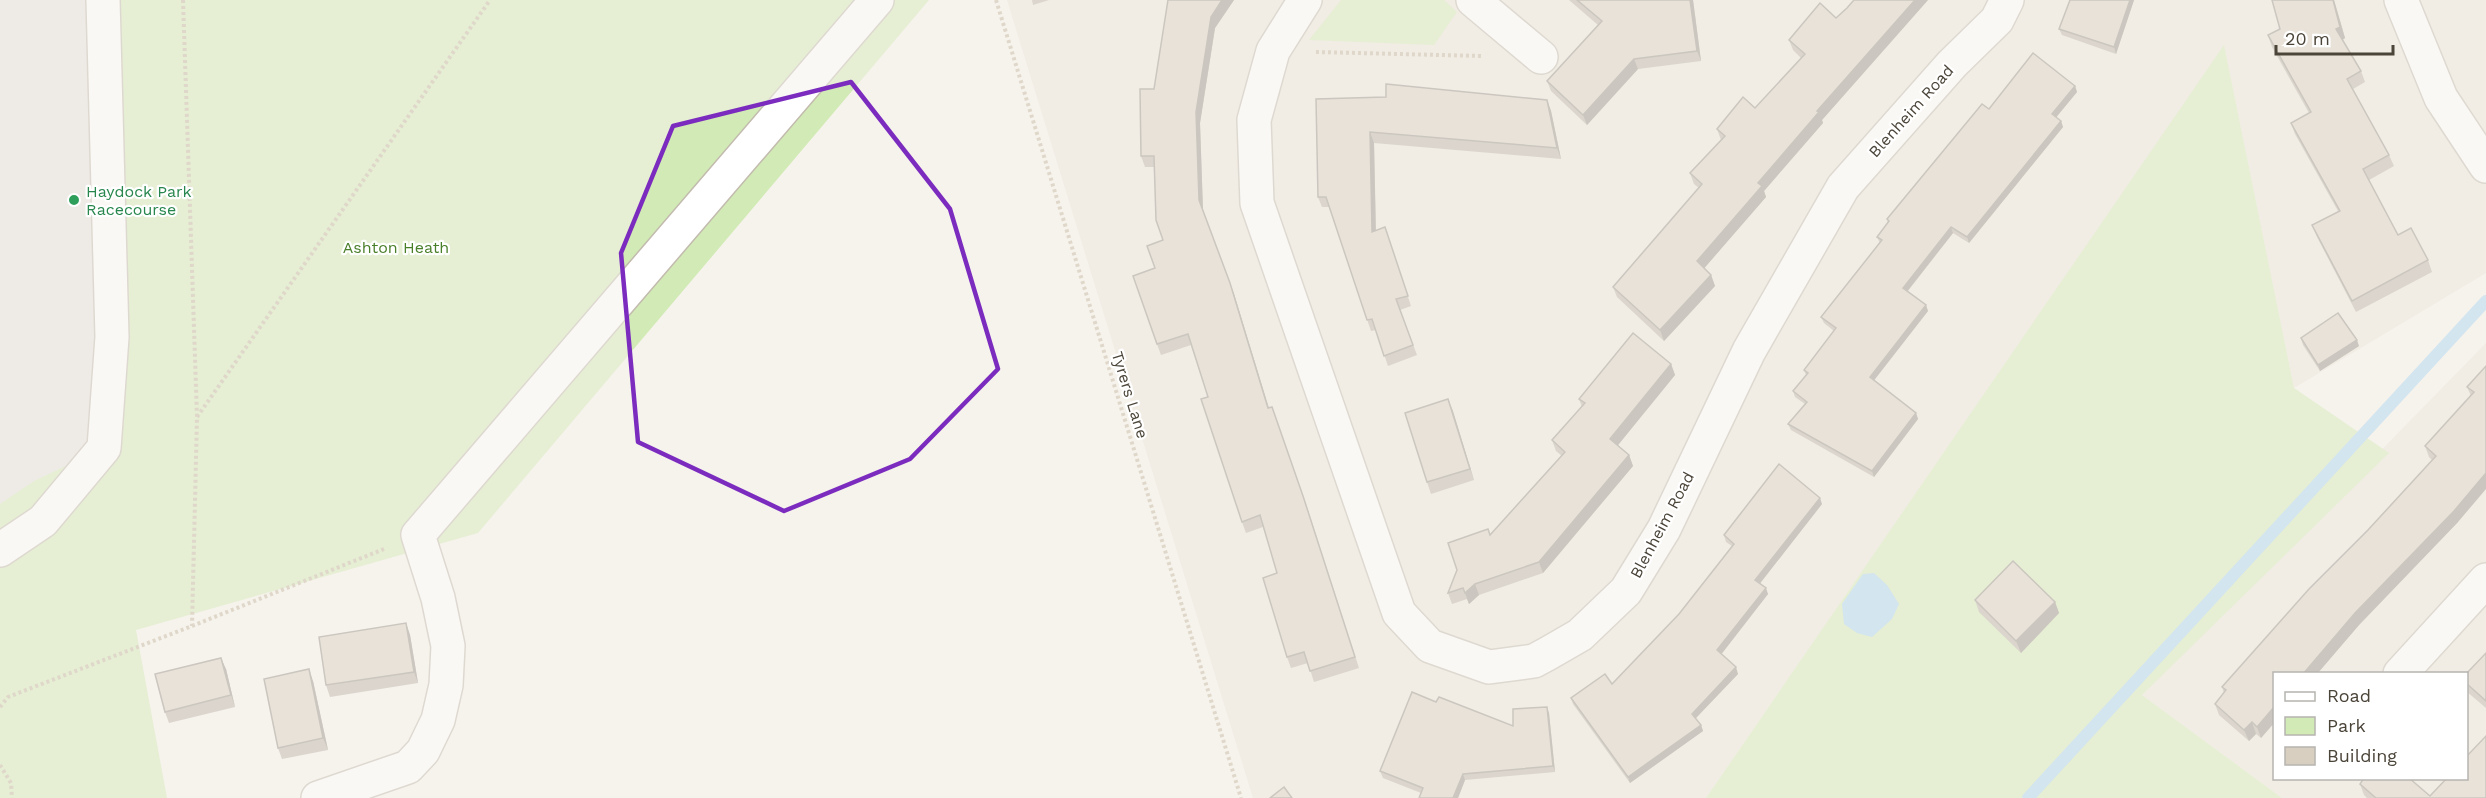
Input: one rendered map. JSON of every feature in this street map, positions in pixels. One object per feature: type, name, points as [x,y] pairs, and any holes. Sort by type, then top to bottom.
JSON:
[{"type":"street","points":[[0,550],[44,521],[104,448],[112,338],[103,0]]},
{"type":"street","points":[[318,798],[408,767],[423,751],[438,720],[446,685],[448,646],[438,598],[418,535],[877,0]]},
{"type":"street","name":"Blenheim Road","points":[[1305,0],[1273,51],[1254,120],[1257,203],[1399,613],[1430,646],[1488,667],[1534,661],[1547,654],[1580,635],[1626,591],[1664,529],[1749,351],[1843,187],[1952,64],[1997,20],[2007,0]]},
{"type":"street","points":[[1473,0],[1541,57]]},
{"type":"street","points":[[2412,3],[2440,98],[2486,166]]},
{"type":"street","points":[[2402,672],[2486,580]]},
{"type":"path","points":[[183,0],[197,417],[192,626]]},
{"type":"path","points":[[197,417],[490,0]]},
{"type":"path","name":"Tyrers Lane","points":[[996,0],[1241,798]]},
{"type":"path","points":[[1273,51],[1483,56]]},
{"type":"path","points":[[0,706],[8,697],[418,535]]},
{"type":"path","points":[[0,765],[11,783],[12,798]]},
{"type":"highlighted area","points":[[851,82],[950,209],[998,369],[910,459],[784,511],[638,442],[621,253],[673,126]]},
{"type":"shaded area","points":[[0,0],[103,0],[104,448],[34,481],[0,504]]},
{"type":"shaded area","points":[[1007,0],[2486,0],[2486,273],[2294,388],[2224,46],[1706,798],[1253,798]]},
{"type":"shaded area","points":[[2486,343],[2486,798],[2282,798],[2142,695]]},
{"type":"green space","name":"Ashton Heath","points":[[0,0],[929,0],[478,533],[136,630],[167,798],[0,798]]},
{"type":"green space","points":[[1341,0],[1444,0],[1457,12],[1434,45],[1309,40]]},
{"type":"green space","points":[[2224,45],[2294,388],[2389,453],[2142,695],[2282,798],[1706,798]]},
{"type":"water","points":[[1874,573],[1887,585],[1899,604],[1892,619],[1872,637],[1857,633],[1844,624],[1842,604],[1863,574]]},
{"type":"building","points":[[1168,0],[1222,0],[1211,17],[1196,112],[1199,200],[1230,283],[1268,408],[1272,407],[1303,496],[1355,657],[1310,671],[1304,652],[1287,657],[1263,578],[1277,573],[1260,515],[1242,522],[1201,399],[1208,397],[1188,334],[1157,344],[1133,276],[1155,268],[1147,246],[1163,240],[1156,220],[1154,156],[1141,156],[1140,89],[1154,89]]},
{"type":"building","points":[[1577,0],[1690,0],[1697,51],[1634,59],[1583,115],[1547,81],[1602,21]]},
{"type":"building","points":[[1854,0],[1915,0],[1817,111],[1819,112],[1758,183],[1762,186],[1697,261],[1711,275],[1660,330],[1613,287],[1702,184],[1690,173],[1725,136],[1717,129],[1743,97],[1755,108],[1805,54],[1789,40],[1820,3],[1836,18]]},
{"type":"building","points":[[2070,0],[2130,0],[2114,47],[2059,29]]},
{"type":"building","points":[[2272,0],[2333,0],[2340,27],[2336,29],[2361,71],[2347,79],[2389,155],[2363,169],[2398,235],[2411,228],[2428,260],[2352,301],[2312,225],[2340,211],[2291,123],[2311,112],[2268,35],[2280,29]]},
{"type":"building","points":[[2033,53],[2075,86],[2052,114],[2061,121],[1967,237],[1951,227],[1903,288],[1926,305],[1870,377],[1916,413],[1872,471],[1788,424],[1807,402],[1793,391],[1808,373],[1804,370],[1836,328],[1821,317],[1882,240],[1877,237],[1889,221],[1887,219],[1982,104],[1989,109]]},
{"type":"building","points":[[1386,84],[1547,100],[1557,148],[1370,132],[1372,232],[1385,227],[1408,296],[1396,299],[1413,345],[1384,356],[1372,319],[1367,320],[1326,197],[1318,197],[1316,99],[1386,97]]},
{"type":"building","points":[[2338,313],[2357,340],[2318,365],[2301,338]]},
{"type":"building","points":[[1633,333],[1671,364],[1610,439],[1629,455],[1539,562],[1475,584],[1465,593],[1463,588],[1448,593],[1457,570],[1448,543],[1488,529],[1490,535],[1565,452],[1552,440],[1585,403],[1579,399]]},
{"type":"building","points":[[2486,366],[2486,473],[2454,511],[2355,613],[2305,672],[2273,672],[2273,708],[2257,727],[2252,722],[2244,730],[2215,704],[2226,690],[2222,687],[2309,589],[2368,530],[2436,456],[2425,446],[2474,392],[2467,387]]},
{"type":"building","points":[[1448,399],[1470,469],[1427,482],[1405,413]]},
{"type":"building","points":[[1779,464],[1820,498],[1755,580],[1766,588],[1717,650],[1736,667],[1692,714],[1701,725],[1628,777],[1571,698],[1605,674],[1612,684],[1679,614],[1734,544],[1724,535]]},
{"type":"building","points":[[2013,561],[2055,602],[2016,641],[1975,600]]},
{"type":"building","points":[[406,623],[414,672],[326,685],[319,637]]},
{"type":"building","points":[[2486,653],[2486,701],[2468,685],[2468,672]]},
{"type":"building","points":[[221,658],[231,695],[165,712],[155,674]]},
{"type":"building","points":[[309,669],[323,738],[278,748],[264,679]]},
{"type":"building","points":[[1412,692],[1436,702],[1439,697],[1513,726],[1513,709],[1547,707],[1553,766],[1463,774],[1453,798],[1419,798],[1423,788],[1380,771]]},
{"type":"building","points":[[2486,736],[2486,798],[2376,798],[2360,784],[2363,780],[2411,780],[2430,796],[2445,780],[2468,780],[2468,755]]},
{"type":"building","points":[[1284,787],[1292,798],[1270,798]]},
{"type":"waterway","points":[[2028,798],[2486,301]]},
{"type":"place","name":"Haydock Park Racecourse","points":[[74,200]]}]
